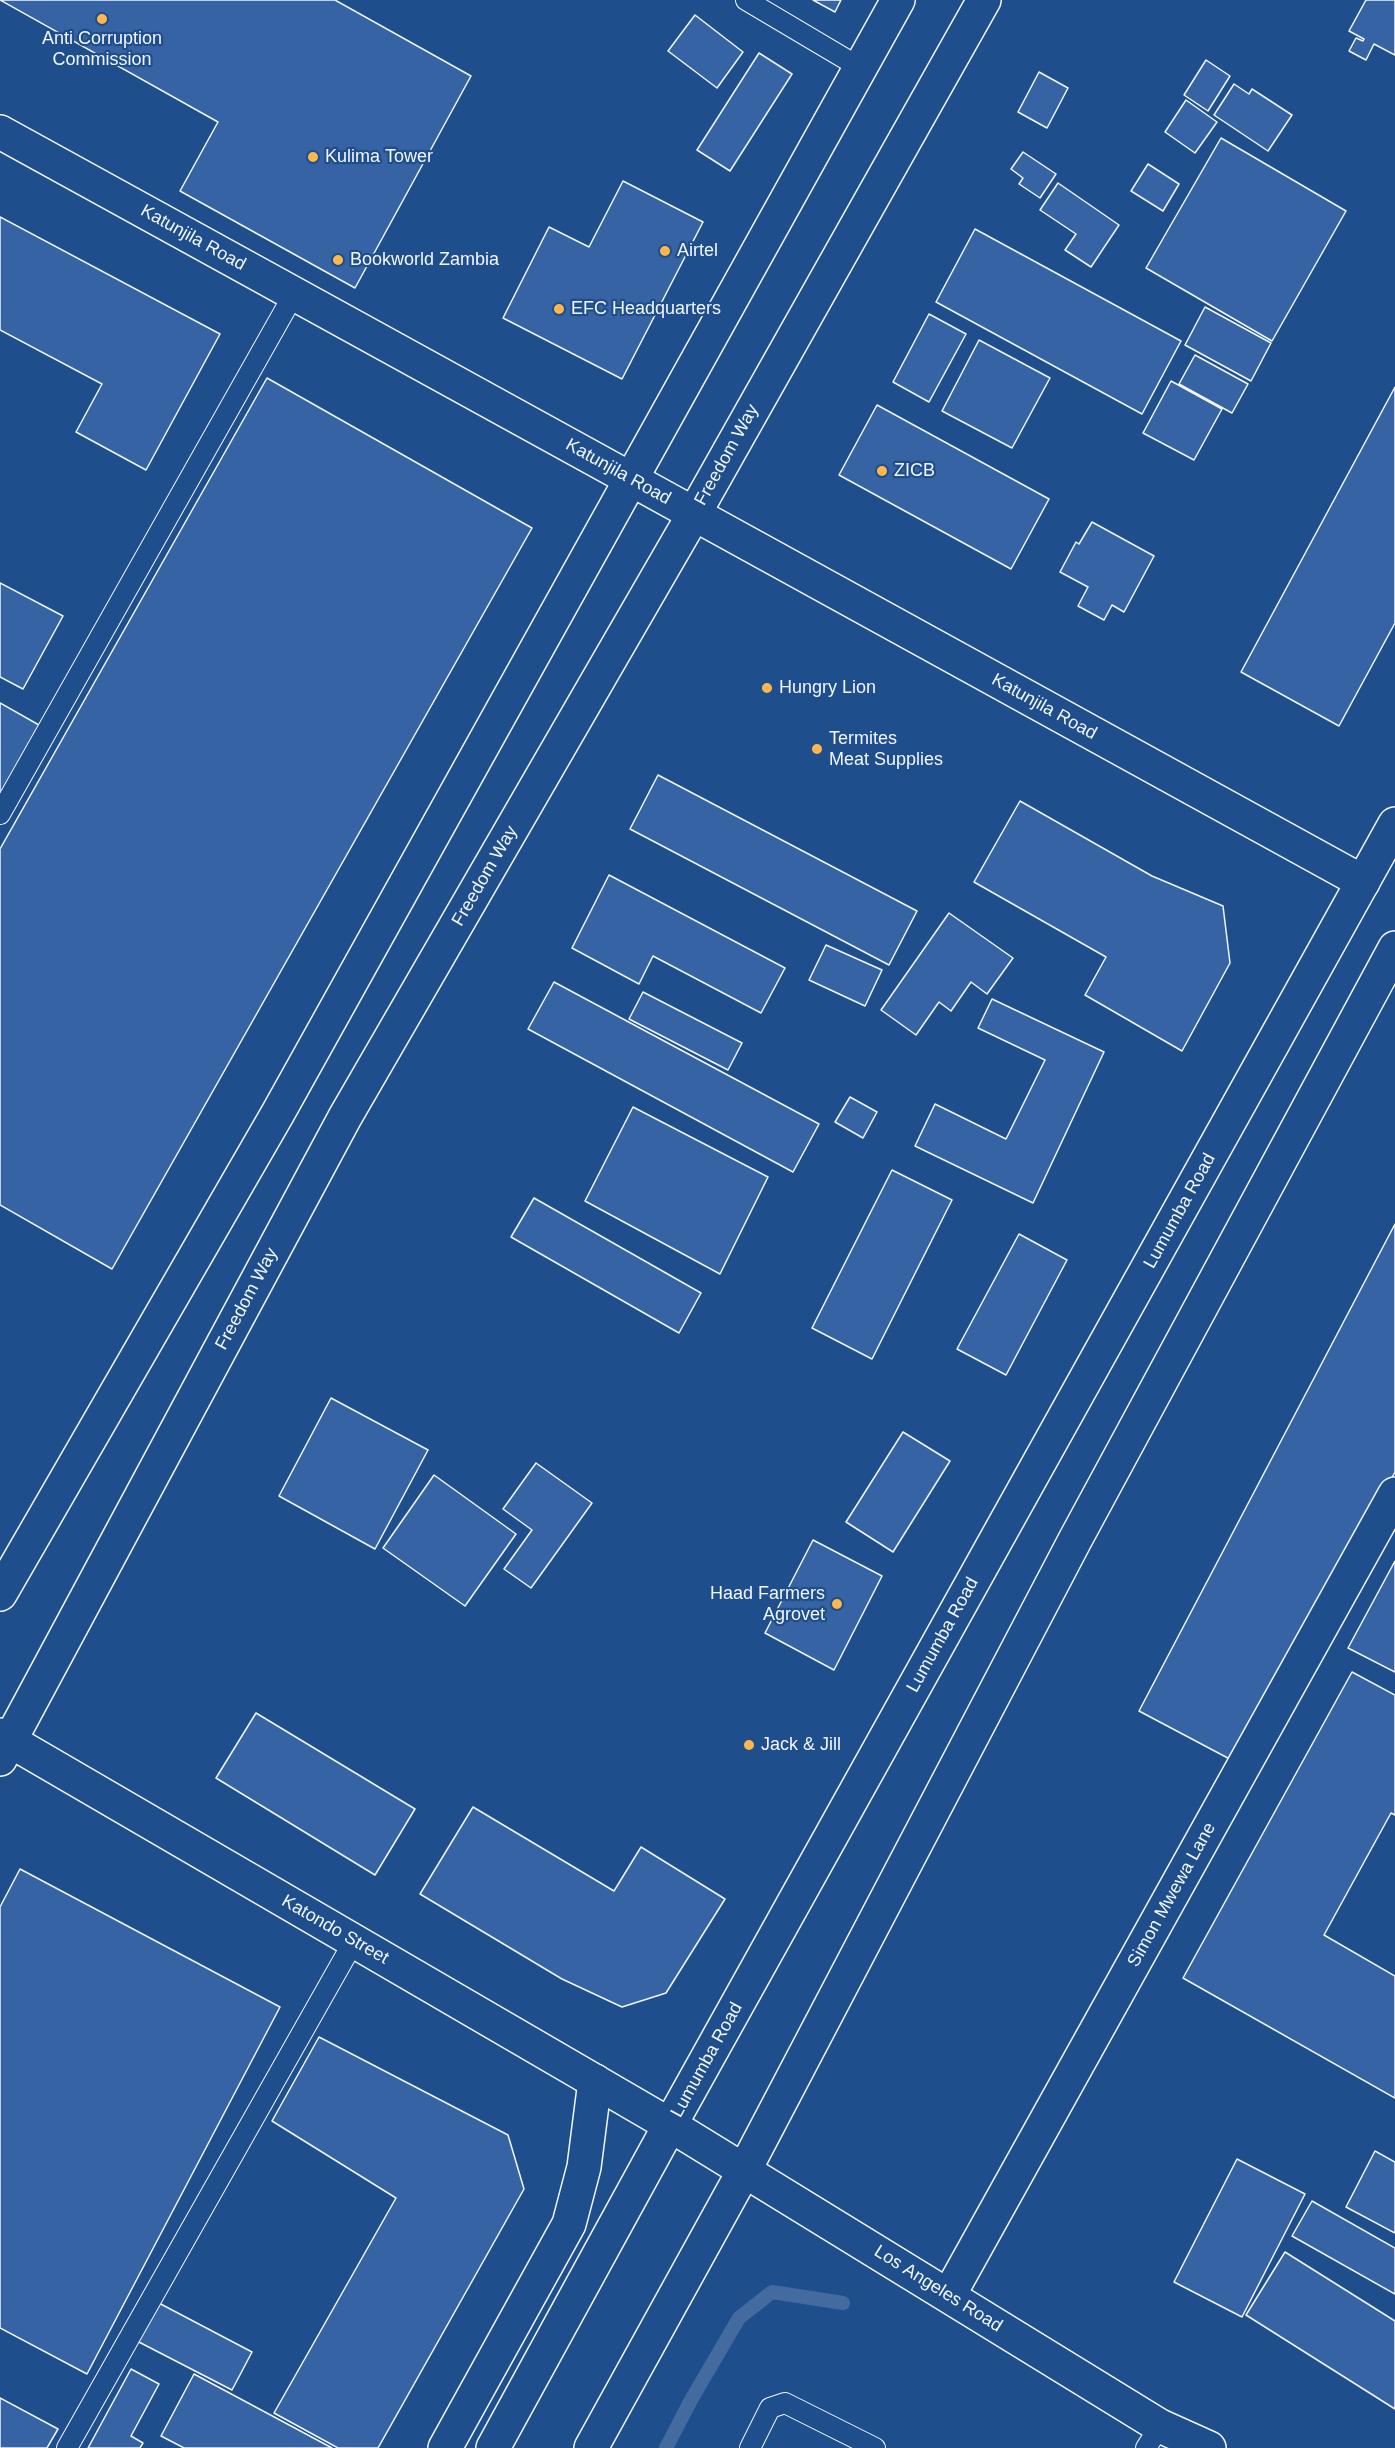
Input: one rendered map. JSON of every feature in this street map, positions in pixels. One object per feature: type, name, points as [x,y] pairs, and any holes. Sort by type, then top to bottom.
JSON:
[{"type":"main road","points":[[0,1594],[278,1113],[898,0]]},
{"type":"main road","name":"Freedom Way","points":[[3,1745],[345,1117],[694,514],[984,0]]},
{"type":"main road","name":"Katunjila Road","points":[[0,132],[1363,882]]},
{"type":"main road","name":"Lumumba Road","points":[[493,2448],[670,2125],[1395,824]]},
{"type":"main road","points":[[591,2448],[744,2171],[1081,1530],[1395,948]]},
{"type":"main road","name":"Simon Mwewa Lane","points":[[949,2295],[1395,1494]]},
{"type":"main road","name":"Katondo Street","points":[[3,1745],[354,1941],[670,2125]]},
{"type":"main road","points":[[445,2448],[569,2224],[584,2167],[595,2081]]},
{"type":"main road","name":"Los Angeles Road","points":[[670,2125],[949,2295],[1153,2437],[1209,2448]]},
{"type":"lane","points":[[746,0],[859,67]]},
{"type":"lane","points":[[0,814],[294,294]]},
{"type":"lane","points":[[67,2448],[354,1941]]},
{"type":"lane","points":[[750,2448],[770,2408],[785,2403],[875,2448]]},
{"type":"building","name":"Kulima Tower","points":[[0,0],[335,0],[471,76],[355,288],[180,191],[218,122]]},
{"type":"building","points":[[813,0],[841,0],[835,12]]},
{"type":"building","points":[[1366,0],[1395,0],[1395,55],[1374,44],[1366,60],[1349,51],[1356,38],[1363,41],[1364,39],[1349,31]]},
{"type":"building","points":[[695,15],[743,52],[717,88],[668,51]]},
{"type":"building","points":[[759,53],[792,74],[730,171],[697,150]]},
{"type":"building","points":[[1206,60],[1230,76],[1208,111],[1184,95]]},
{"type":"building","points":[[1039,72],[1068,88],[1047,128],[1018,112]]},
{"type":"building","points":[[1234,84],[1249,94],[1252,89],[1292,115],[1268,151],[1214,115]]},
{"type":"building","points":[[1186,100],[1217,122],[1195,153],[1165,132]]},
{"type":"building","points":[[1221,138],[1346,211],[1272,341],[1146,268]]},
{"type":"building","points":[[1023,152],[1056,174],[1040,198],[1019,184],[1023,178],[1011,169]]},
{"type":"building","points":[[1148,164],[1179,184],[1163,211],[1131,191]]},
{"type":"building","points":[[623,181],[703,222],[622,379],[503,318],[549,227],[589,247]]},
{"type":"building","points":[[1058,183],[1119,225],[1091,267],[1065,250],[1076,234],[1040,210]]},
{"type":"building","points":[[0,217],[220,334],[146,470],[76,432],[102,384],[0,330]]},
{"type":"building","points":[[975,229],[1181,341],[1142,414],[936,302]]},
{"type":"building","points":[[1205,307],[1271,343],[1251,381],[1185,345]]},
{"type":"building","points":[[929,314],[966,334],[929,402],[893,382]]},
{"type":"building","points":[[979,340],[1050,378],[1012,448],[942,411]]},
{"type":"building","points":[[1195,355],[1248,384],[1232,413],[1179,384]]},
{"type":"building","points":[[267,378],[532,528],[112,1269],[0,1205],[0,849]]},
{"type":"building","points":[[1171,381],[1222,409],[1194,460],[1143,433]]},
{"type":"building","points":[[1395,387],[1395,623],[1339,726],[1241,672]]},
{"type":"building","points":[[877,405],[1049,499],[1011,569],[839,475]]},
{"type":"building","points":[[1092,522],[1154,556],[1124,612],[1112,605],[1104,620],[1078,606],[1088,587],[1060,572],[1076,542],[1079,544]]},
{"type":"building","points":[[0,583],[63,616],[23,689],[0,677]]},
{"type":"building","points":[[0,703],[46,729],[7,797],[0,793]]},
{"type":"building","points":[[658,775],[917,911],[889,965],[630,829]]},
{"type":"building","points":[[1020,801],[1152,876],[1223,906],[1230,963],[1182,1051],[1085,995],[1106,957],[974,882]]},
{"type":"building","points":[[609,875],[785,968],[761,1013],[653,956],[639,984],[572,948]]},
{"type":"building","points":[[949,913],[1013,958],[987,994],[971,982],[951,1011],[939,1002],[916,1035],[881,1010]]},
{"type":"building","points":[[826,945],[882,970],[865,1006],[809,980]]},
{"type":"building","points":[[554,982],[819,1124],[793,1172],[528,1029]]},
{"type":"building","points":[[643,992],[742,1043],[728,1070],[629,1019]]},
{"type":"building","points":[[992,999],[1104,1052],[1033,1203],[915,1146],[935,1104],[1006,1139],[1045,1060],[978,1028]]},
{"type":"building","points":[[850,1097],[877,1112],[863,1138],[835,1122]]},
{"type":"building","points":[[633,1107],[768,1177],[720,1274],[585,1201]]},
{"type":"building","points":[[892,1170],[952,1200],[872,1359],[812,1328]]},
{"type":"building","points":[[534,1198],[701,1293],[679,1333],[511,1237]]},
{"type":"building","points":[[1395,1224],[1395,1472],[1241,1765],[1139,1711]]},
{"type":"building","points":[[1019,1234],[1067,1260],[1006,1375],[957,1349]]},
{"type":"building","points":[[331,1398],[428,1450],[375,1549],[279,1496]]},
{"type":"building","points":[[903,1432],[950,1461],[893,1552],[846,1522]]},
{"type":"building","points":[[536,1463],[592,1503],[531,1588],[504,1569],[532,1530],[503,1509]]},
{"type":"building","points":[[434,1475],[516,1534],[465,1606],[383,1548]]},
{"type":"building","points":[[813,1540],[882,1576],[834,1670],[765,1633]]},
{"type":"building","points":[[1395,1561],[1395,1672],[1348,1648]]},
{"type":"building","points":[[1352,1672],[1395,1695],[1395,1815],[1391,1813],[1324,1935],[1395,1976],[1395,2098],[1183,1978]]},
{"type":"building","points":[[256,1713],[415,1809],[375,1875],[216,1778]]},
{"type":"building","points":[[473,1807],[614,1891],[641,1847],[725,1899],[666,1993],[622,2007],[562,1979],[420,1894]]},
{"type":"building","points":[[20,1869],[280,2007],[87,2374],[0,2328],[0,1907]]},
{"type":"building","points":[[319,2037],[508,2135],[524,2189],[378,2448],[338,2448],[274,2413],[396,2198],[272,2121]]},
{"type":"building","points":[[1375,2151],[1395,2162],[1395,2233],[1346,2207]]},
{"type":"building","points":[[1237,2159],[1305,2194],[1242,2317],[1174,2282]]},
{"type":"building","points":[[1312,2201],[1395,2248],[1395,2294],[1292,2236]]},
{"type":"building","points":[[1285,2252],[1395,2321],[1395,2409],[1246,2315]]},
{"type":"building","points":[[155,2301],[252,2352],[232,2390],[135,2340]]},
{"type":"building","points":[[131,2369],[159,2384],[131,2436],[143,2443],[140,2448],[88,2448]]},
{"type":"building","points":[[194,2374],[332,2448],[184,2448],[161,2436]]},
{"type":"building","points":[[0,2398],[58,2429],[47,2448],[0,2448]]},
{"type":"waterway","points":[[666,2448],[739,2318],[772,2292],[843,2303]]},
{"type":"place","name":"Anti Corruption Commission","points":[[102,19]]},
{"type":"place","name":"Kulima Tower","points":[[313,157]]},
{"type":"place","name":"Airtel","points":[[665,251]]},
{"type":"place","name":"Bookworld Zambia","points":[[338,260]]},
{"type":"place","name":"EFC Headquarters","points":[[559,309]]},
{"type":"place","name":"ZICB","points":[[882,471]]},
{"type":"place","name":"Hungry Lion","points":[[767,688]]},
{"type":"place","name":"Termites Meat Supplies","points":[[817,749]]},
{"type":"place","name":"Haad Farmers Agrovet","points":[[837,1604]]},
{"type":"place","name":"Jack & Jill","points":[[749,1745]]}]
